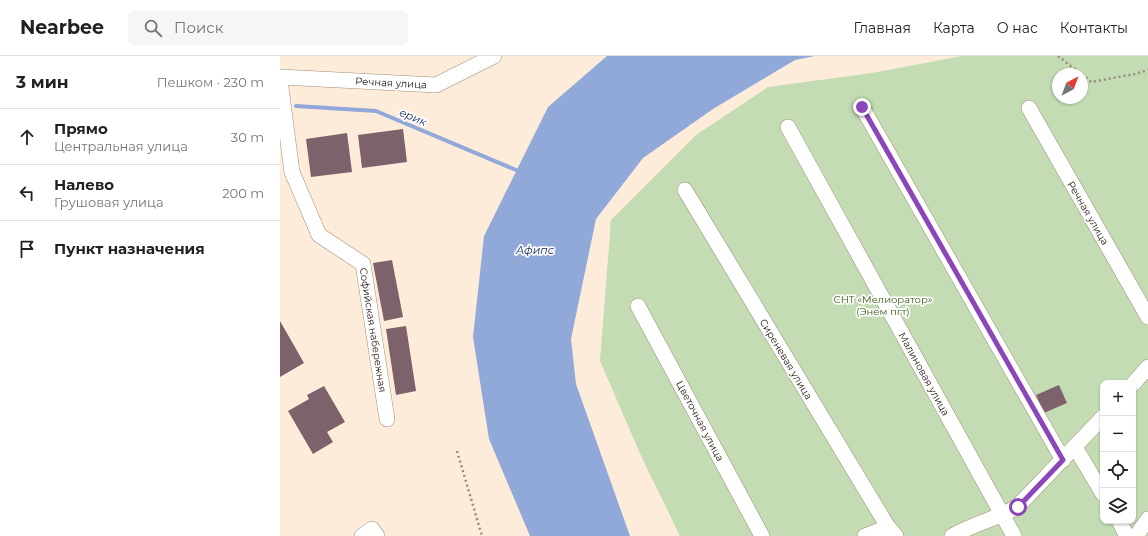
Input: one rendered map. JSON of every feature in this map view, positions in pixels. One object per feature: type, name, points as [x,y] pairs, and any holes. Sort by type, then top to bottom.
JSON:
[{"type":"street","name":"Речная улица","points":[[280,77],[436,85],[494,56]]},
{"type":"street","name":"Софийская набережная","points":[[280,80],[292,172],[319,235],[364,264],[387,419]]},
{"type":"street","points":[[862,107],[1063,460]]},
{"type":"street","name":"Речная улица","points":[[1029,108],[1148,317]]},
{"type":"street","name":"Малиновая улица","points":[[788,128],[1014,536]]},
{"type":"street","name":"Сиреневая улица","points":[[685,190],[892,532]]},
{"type":"street","name":"Цветочная улица","points":[[638,306],[762,536]]},
{"type":"street","points":[[1136,381],[1148,367]]},
{"type":"street","points":[[952,536],[968,527],[1002,516],[1018,507],[1100,420]]},
{"type":"street","points":[[1076,447],[1100,489]]},
{"type":"street","points":[[1136,536],[1148,520]]},
{"type":"street","points":[[1120,524],[1127,536]]},
{"type":"street","points":[[362,536],[372,529],[377,536]]},
{"type":"street","points":[[865,536],[892,532]]},
{"type":"path","points":[[1058,56],[1074,68]]},
{"type":"path","points":[[1088,79],[1091,82],[1135,74],[1148,70]]},
{"type":"path","points":[[457,451],[482,536]]},
{"type":"green space","name":"СНТ «Мелиоратор» (Энем пгт)","points":[[962,56],[1148,56],[1148,536],[680,536],[642,458],[600,361],[611,220],[696,135],[768,87],[872,73]]},
{"type":"water","name":"Афипс","points":[[607,56],[815,56],[795,60],[713,109],[643,158],[596,219],[571,339],[576,384],[630,536],[530,536],[489,439],[473,337],[484,236],[548,107]]},
{"type":"building","points":[[403,129],[407,162],[362,168],[358,135]]},
{"type":"building","points":[[347,133],[352,172],[311,177],[306,139]]},
{"type":"building","points":[[392,260],[403,317],[384,321],[373,263]]},
{"type":"building","points":[[280,321],[304,363],[280,377]]},
{"type":"building","points":[[406,326],[416,391],[396,395],[386,329]]},
{"type":"building","points":[[1059,385],[1067,403],[1044,413],[1036,395]]},
{"type":"building","points":[[324,386],[345,422],[327,432],[333,442],[313,454],[288,411],[309,399],[307,395]]},
{"type":"waterway","name":"ерик","points":[[296,106],[376,111],[516,170]]},
{"type":"route","points":[[862,107],[1063,460],[1018,507]]}]
